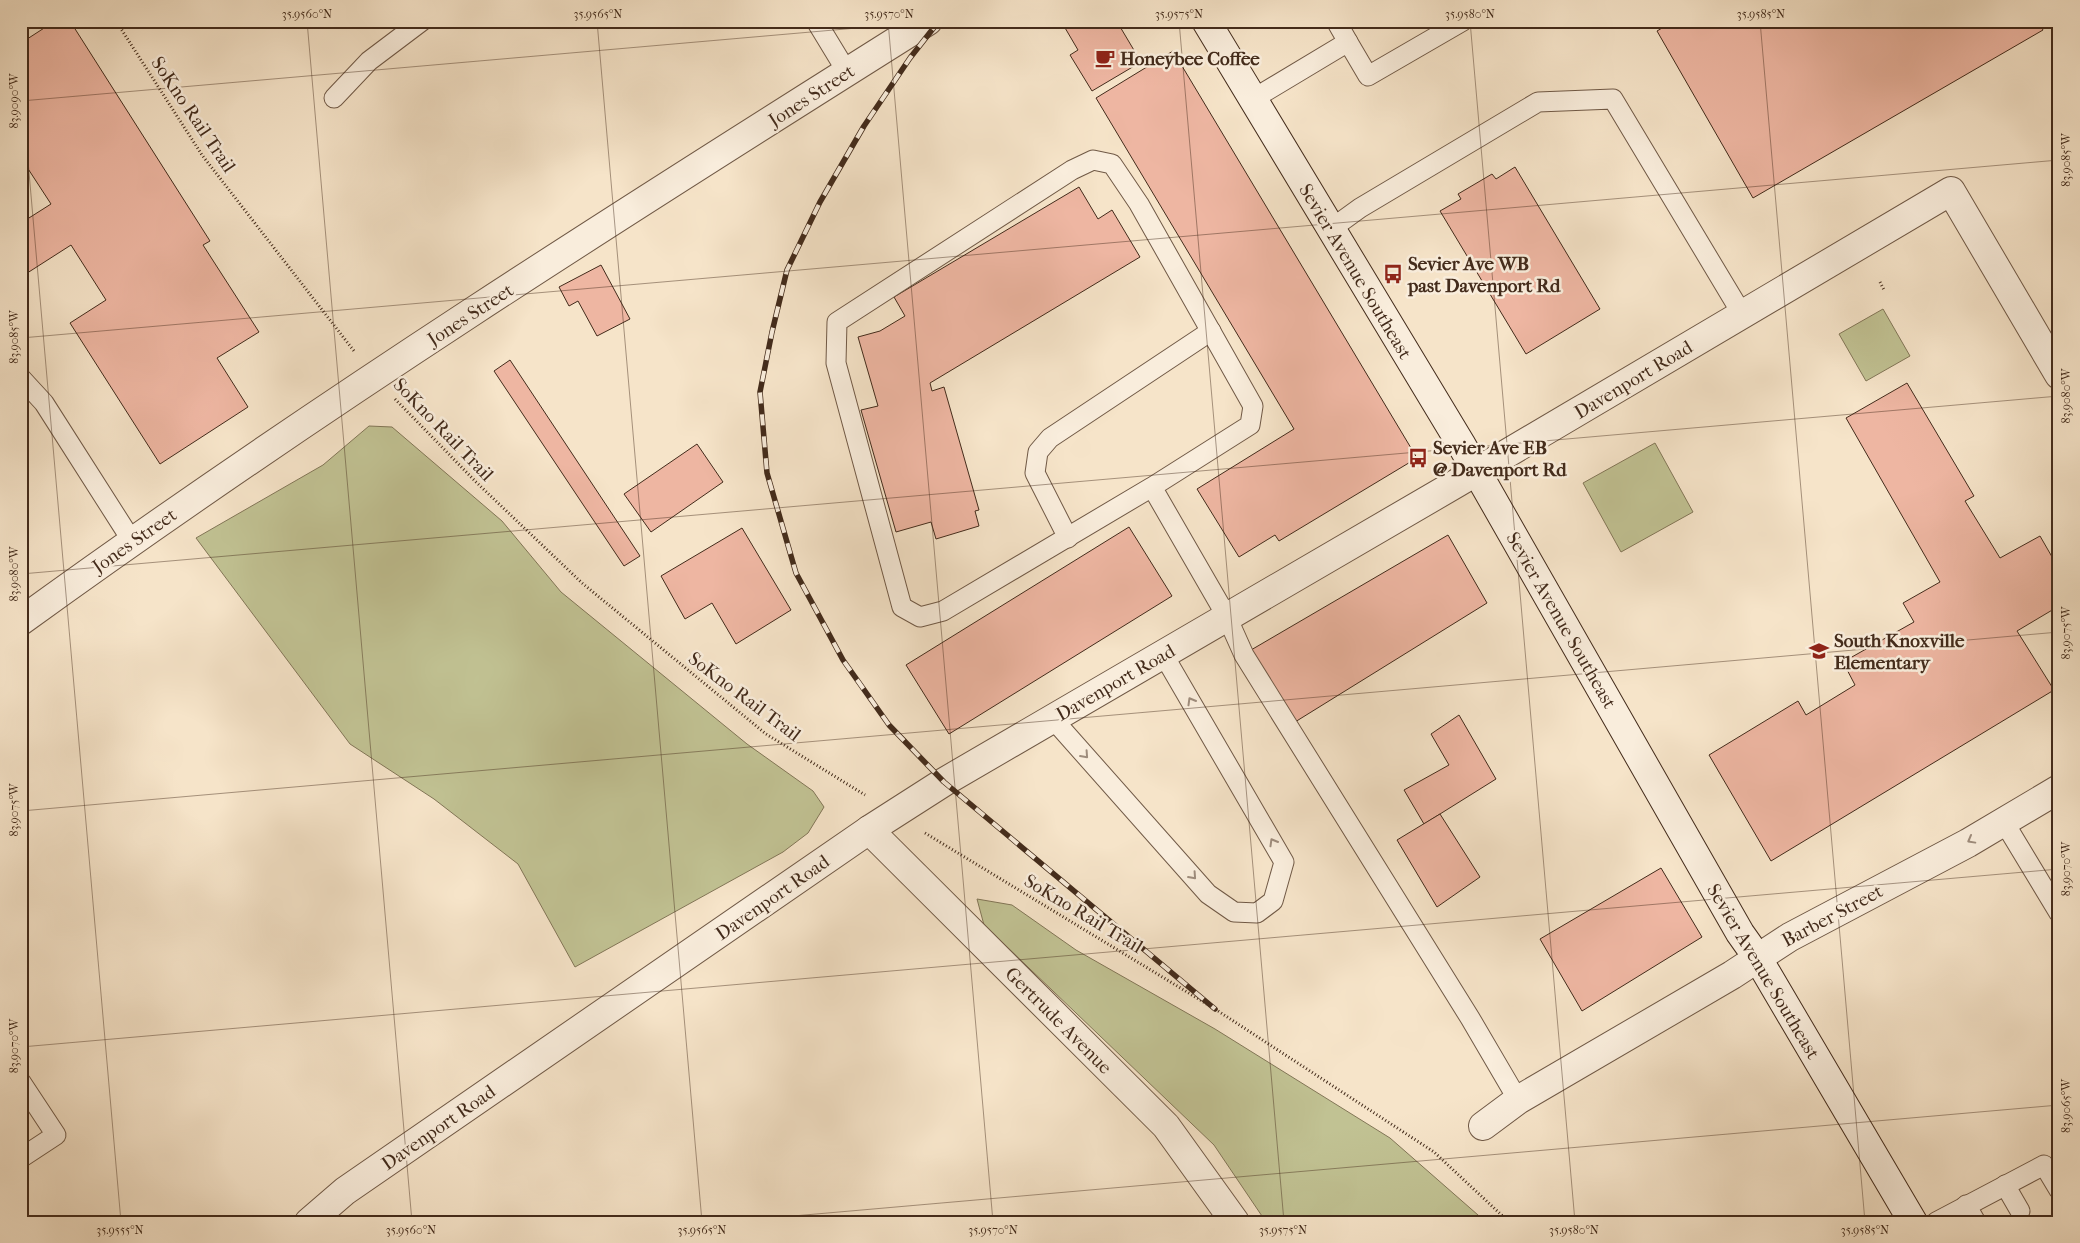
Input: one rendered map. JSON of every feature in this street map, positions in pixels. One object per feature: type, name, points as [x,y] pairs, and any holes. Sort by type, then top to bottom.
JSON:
[{"type":"street","name":"Jones Street","points":[[21,621],[132,541],[373,376],[928,21]]},
{"type":"street","name":"Sevier Avenue Southeast","points":[[1206,21],[1476,471],[1740,934],[1757,958],[1912,1222]]},
{"type":"street","name":"Davenport Road","points":[[309,1222],[345,1191],[869,830],[944,782],[1951,191],[2059,375]]},
{"type":"street","name":"Barber Street","points":[[1483,1126],[1518,1100],[1732,975],[1790,936],[2004,822],[2059,789]]},
{"type":"street","name":"Gertrude Avenue","points":[[869,830],[1166,1126],[1235,1222]]},
{"type":"lane","points":[[334,98],[369,61],[422,21]]},
{"type":"lane","points":[[816,21],[847,72]]},
{"type":"lane","points":[[1336,21],[1368,76],[1464,21]]},
{"type":"lane","points":[[1253,99],[1348,42]]},
{"type":"lane","points":[[1331,229],[1360,208],[1538,102],[1612,99],[1742,314]]},
{"type":"lane","points":[[1093,160],[1112,164],[1139,204],[1211,331],[1253,406],[1250,424],[1152,487],[943,611],[920,616],[902,607],[836,363],[837,322],[1072,170],[1093,160]]},
{"type":"lane","points":[[1068,538],[1035,473],[1038,452],[1050,438],[1211,331]]},
{"type":"lane","points":[[21,378],[44,403],[132,541]]},
{"type":"lane","points":[[1152,487],[1227,617],[1244,655],[1470,1018],[1518,1100]]},
{"type":"lane","points":[[1052,718],[1208,894],[1234,912],[1257,913],[1273,902],[1284,862],[1163,654]]},
{"type":"lane","points":[[2004,822],[2059,913]]},
{"type":"lane","points":[[21,1082],[56,1135],[21,1158]]},
{"type":"lane","points":[[1936,1222],[2044,1166],[2059,1190]]},
{"type":"lane","points":[[2005,1185],[2020,1210]]},
{"type":"lane","points":[[1966,1205],[1976,1222]]},
{"type":"path","name":"SoKno Rail Trail","points":[[116,21],[202,155],[373,376],[476,482],[582,583],[766,734],[1215,1009],[1434,1152],[1509,1222]]},
{"type":"path","points":[[1880,282],[1884,290]]},
{"type":"green space","points":[[1883,309],[1910,356],[1866,381],[1839,334]]},
{"type":"green space","points":[[369,426],[392,427],[502,521],[561,592],[747,744],[813,791],[824,807],[808,833],[783,852],[575,967],[518,864],[434,799],[350,744],[196,538],[323,465]]},
{"type":"green space","points":[[1655,443],[1693,512],[1621,552],[1583,483]]},
{"type":"green space","points":[[977,899],[1012,905],[1076,950],[1215,1029],[1390,1138],[1486,1222],[1266,1222],[1214,1145],[984,925]]},
{"type":"building","points":[[55,21],[70,21],[210,241],[203,245],[259,332],[217,358],[248,407],[160,464],[70,323],[106,300],[71,245],[21,277],[21,223],[51,204],[21,158],[21,43]]},
{"type":"building","name":"Honeybee Coffee","points":[[1061,21],[1126,21],[1119,25],[1141,62],[1092,91],[1070,55],[1078,50]]},
{"type":"building","points":[[1674,21],[2038,21],[2043,30],[1753,198],[1657,31]]},
{"type":"building","points":[[1173,51],[1417,458],[1279,541],[1275,535],[1239,557],[1197,489],[1294,429],[1096,98]]},
{"type":"building","points":[[1515,167],[1600,309],[1526,354],[1440,211],[1461,199],[1458,194],[1492,174],[1496,179]]},
{"type":"building","points":[[1079,187],[1098,219],[1112,210],[1140,257],[930,383],[932,391],[944,387],[979,510],[975,511],[979,526],[936,539],[931,522],[896,532],[861,410],[878,406],[858,337],[880,331],[905,316],[894,297]]},
{"type":"building","points":[[601,265],[630,319],[597,336],[578,301],[569,306],[559,287]]},
{"type":"building","points":[[510,360],[640,556],[624,566],[494,371]]},
{"type":"building","points":[[1907,383],[1974,496],[1965,501],[2000,558],[2040,536],[2059,569],[2059,606],[2017,631],[2054,690],[1771,861],[1709,755],[1798,701],[1806,715],[1855,685],[1843,662],[1914,622],[1903,603],[1940,582],[1846,418]]},
{"type":"building","points":[[697,444],[723,482],[651,532],[624,494]]},
{"type":"building","points":[[1129,527],[1172,596],[949,734],[906,665]]},
{"type":"building","points":[[742,528],[791,610],[736,644],[712,603],[685,619],[661,576]]},
{"type":"building","points":[[1448,535],[1487,603],[1295,722],[1251,650]]},
{"type":"building","points":[[1459,715],[1496,779],[1424,824],[1404,790],[1449,765],[1431,734]]},
{"type":"building","points":[[1440,814],[1480,877],[1437,907],[1397,840]]},
{"type":"building","points":[[1661,868],[1702,937],[1582,1011],[1540,939]]},
{"type":"railway","points":[[939,21],[910,58],[864,126],[820,202],[787,270],[760,392],[767,473],[796,573],[843,660],[889,725],[944,782],[1215,1009]]},
{"type":"place","name":"Honeybee Coffee","points":[[1105,58]]},
{"type":"place","name":"Sevier Ave WB past Davenport Rd","points":[[1393,274]]},
{"type":"place","name":"Sevier Ave EB @ Davenport Rd","points":[[1418,458]]},
{"type":"place","name":"South Knoxville Elementary","points":[[1819,651]]}]
